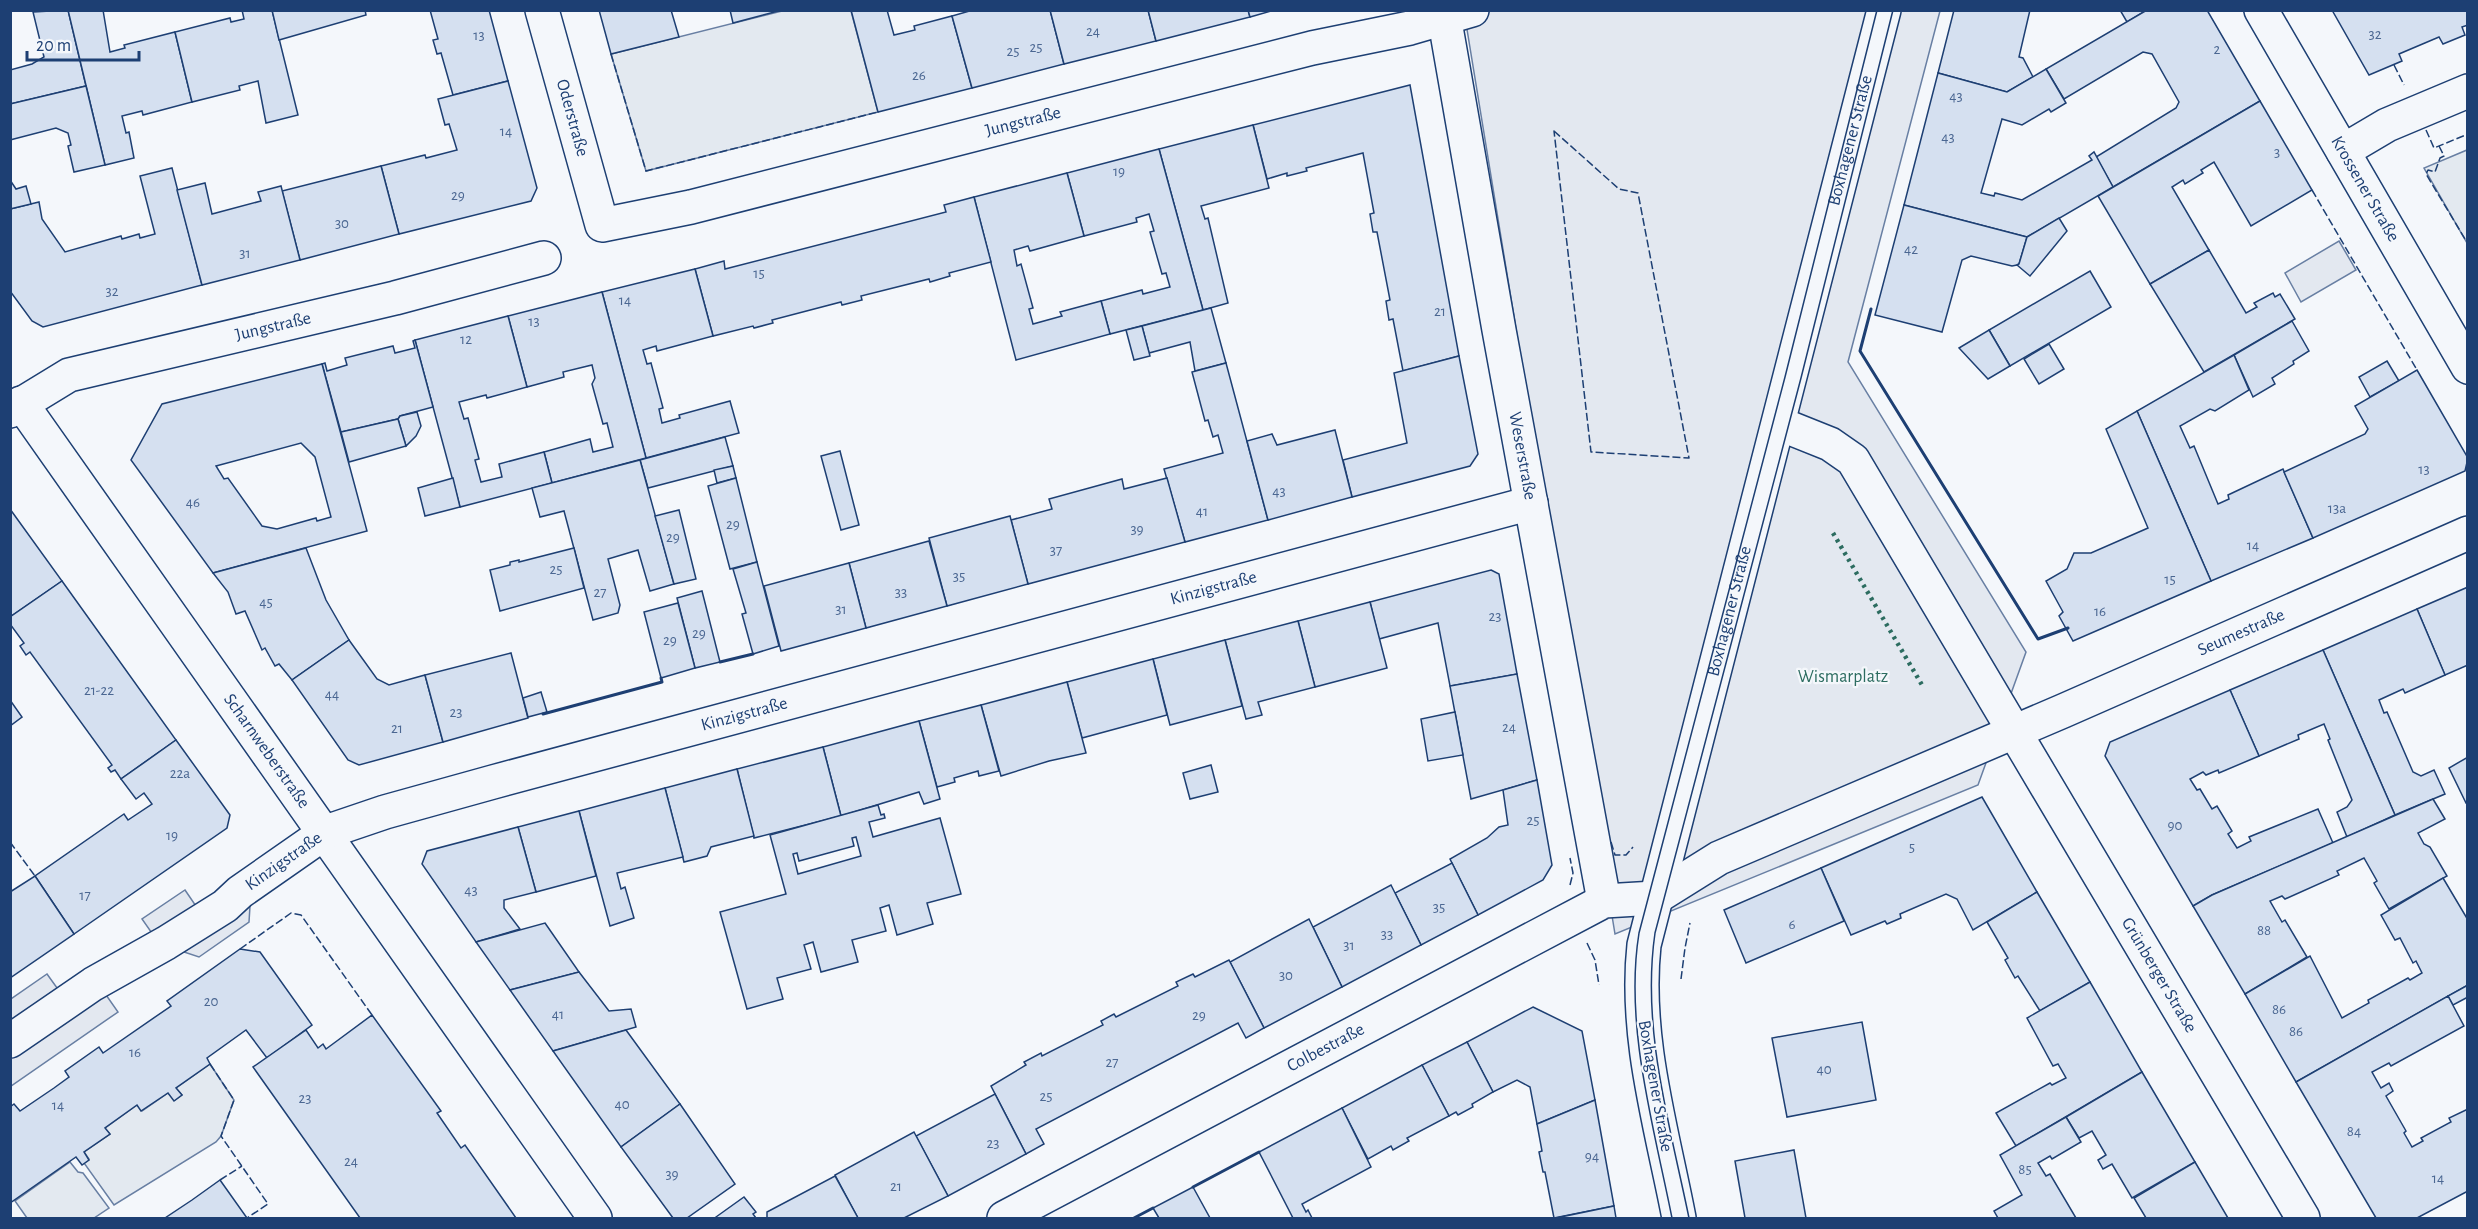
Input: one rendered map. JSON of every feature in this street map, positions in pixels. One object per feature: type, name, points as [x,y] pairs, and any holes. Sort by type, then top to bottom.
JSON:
[{"type":"street","name":"Oderstraße","points":[[542,10],[602,225]]},
{"type":"street","name":"Boxhagener Straße","points":[[1679,1218],[1647,1054],[1641,976],[1644,945],[1780,424],[1884,10]]},
{"type":"street","name":"Krossener Straße","points":[[2261,10],[2468,367]]},
{"type":"street","name":"Jungstraße","points":[[602,225],[691,207],[1453,13]]},
{"type":"street","name":"Weserstraße","points":[[1453,13],[1531,503],[1604,901]]},
{"type":"street","points":[[2343,150],[2387,125],[2468,91]]},
{"type":"street","name":"Jungstraße","points":[[16,407],[69,375],[395,298],[544,258]]},
{"type":"street","name":"Scharnweberstraße","points":[[16,407],[326,832],[595,1218]]},
{"type":"street","points":[[1655,898],[1708,863],[2016,731],[1853,460],[1830,444],[1780,424]]},
{"type":"street","name":"Kinzigstraße","points":[[10,1041],[93,984],[166,943],[225,906],[240,892],[326,832],[385,812],[1531,503]]},
{"type":"street","name":"Seumestraße","points":[[2016,731],[2468,533]]},
{"type":"street","name":"Grünberger Straße","points":[[2016,731],[2303,1218]]},
{"type":"street","name":"Colbestraße","points":[[1004,1218],[1604,901],[1655,898]]},
{"type":"shaded area","points":[[782,11],[851,11],[878,112],[646,171],[611,54]]},
{"type":"shaded area","name":"Wismarplatz","points":[[1464,11],[1940,11],[1848,362],[2026,652],[1978,785],[1615,934]]},
{"type":"shaded area","points":[[2467,150],[2467,243],[2424,168]]},
{"type":"shaded area","points":[[2339,241],[2356,270],[2301,302],[2285,273]]},
{"type":"shaded area","points":[[185,890],[198,909],[156,939],[142,919]]},
{"type":"shaded area","points":[[250,906],[249,922],[199,957],[184,952]]},
{"type":"shaded area","points":[[47,974],[60,992],[11,1027],[11,999]]},
{"type":"shaded area","points":[[104,992],[118,1012],[11,1086],[10,1056]]},
{"type":"shaded area","points":[[210,1064],[234,1100],[221,1136],[216,1142],[114,1205],[84,1163],[89,1159],[84,1152],[110,1134],[105,1128],[137,1105],[142,1111],[168,1093],[175,1100],[182,1095],[176,1088]]},
{"type":"shaded area","points":[[70,1162],[78,1172],[83,1173],[109,1208],[94,1218],[27,1218],[15,1201]]},
{"type":"building","points":[[68,10],[86,86],[10,104],[10,70],[32,64],[44,57],[33,12]]},
{"type":"building","points":[[68,10],[103,10],[110,52],[125,48],[124,45],[175,32],[192,102],[143,115],[142,111],[122,116],[126,133],[129,132],[134,158],[105,165]]},
{"type":"building","points":[[242,10],[272,10],[298,115],[266,123],[258,81],[239,86],[240,90],[192,102],[175,32],[230,18],[231,22],[244,19]]},
{"type":"building","points":[[272,10],[365,10],[366,15],[279,40]]},
{"type":"building","points":[[430,10],[489,10],[508,81],[453,95],[441,53],[437,54],[433,40],[438,39]]},
{"type":"building","points":[[599,10],[671,10],[679,37],[611,54]]},
{"type":"building","points":[[730,10],[782,10],[733,23]]},
{"type":"building","points":[[851,10],[887,10],[894,35],[915,30],[914,26],[952,16],[972,88],[878,112]]},
{"type":"building","points":[[973,10],[1050,10],[1064,64],[972,88],[952,16]]},
{"type":"building","points":[[1050,10],[1148,10],[1156,41],[1064,64]]},
{"type":"building","points":[[1148,10],[1248,10],[1250,17],[1156,41]]},
{"type":"building","points":[[1248,10],[1275,10],[1250,17]]},
{"type":"building","points":[[1954,10],[2030,10],[2019,57],[2023,58],[2033,77],[2007,92],[1938,73]]},
{"type":"building","points":[[2120,10],[2147,10],[2127,22]]},
{"type":"building","points":[[2147,10],[2207,10],[2260,101],[2113,187],[2096,157],[2176,108],[2179,102],[2152,54],[2143,52],[2064,99],[2046,69]]},
{"type":"building","points":[[2332,10],[2468,10],[2468,25],[2462,27],[2465,35],[2443,44],[2439,37],[2399,54],[2402,61],[2369,75]]},
{"type":"building","points":[[2046,69],[2066,103],[2051,112],[2049,109],[2022,125],[2002,119],[1981,193],[1994,196],[1995,193],[2022,200],[2092,160],[2089,156],[2094,152],[2113,187],[2027,237],[1904,205],[1938,73],[2007,92]]},
{"type":"building","points":[[508,81],[537,188],[531,201],[399,234],[381,166],[457,150],[449,124],[445,125],[438,99]]},
{"type":"building","points":[[1410,85],[1459,356],[1403,371],[1393,319],[1389,320],[1386,301],[1390,300],[1377,232],[1373,232],[1370,214],[1374,213],[1363,153],[1306,168],[1307,171],[1287,176],[1287,173],[1267,179],[1253,125]]},
{"type":"building","points":[[86,86],[105,165],[74,172],[68,146],[71,145],[68,133],[56,128],[10,140],[10,104]]},
{"type":"building","points":[[2260,101],[2312,190],[2251,226],[2214,162],[2201,170],[2203,173],[2185,184],[2183,180],[2172,187],[2209,250],[2150,284],[2098,196]]},
{"type":"building","points":[[1253,125],[1269,188],[1201,206],[1205,219],[1208,218],[1228,303],[1203,310],[1159,149]]},
{"type":"building","points":[[1159,149],[1203,310],[1110,334],[1101,301],[1142,290],[1143,294],[1170,287],[1166,273],[1162,274],[1150,232],[1154,231],[1149,214],[1136,218],[1137,222],[1084,236],[1067,173]]},
{"type":"building","points":[[381,166],[399,234],[300,260],[282,191]]},
{"type":"building","points":[[172,168],[202,285],[43,327],[32,321],[10,291],[10,209],[39,202],[42,219],[65,252],[121,236],[122,239],[139,234],[140,238],[155,234],[140,176]]},
{"type":"building","points":[[1067,173],[1084,236],[1030,251],[1028,246],[1014,250],[1017,266],[1021,264],[1033,308],[1029,309],[1033,324],[1062,316],[1060,312],[1101,301],[1110,334],[1016,360],[974,197]]},
{"type":"building","points":[[10,180],[16,189],[26,186],[31,204],[10,209]]},
{"type":"building","points":[[205,183],[212,214],[261,201],[258,192],[281,186],[300,260],[202,285],[177,190]]},
{"type":"building","points":[[974,197],[991,262],[949,273],[950,276],[930,282],[929,279],[861,296],[862,300],[842,305],[841,302],[772,320],[773,323],[713,336],[695,269],[724,261],[725,269],[946,212],[944,205]]},
{"type":"building","points":[[1904,205],[2027,237],[2017,265],[2012,266],[1971,256],[1962,260],[1942,332],[1875,315]]},
{"type":"building","points":[[2059,218],[2067,231],[2030,276],[2017,265],[2027,237]]},
{"type":"building","points":[[2209,250],[2246,313],[2257,307],[2254,303],[2273,293],[2275,297],[2280,294],[2295,319],[2204,372],[2150,284]]},
{"type":"building","points":[[695,269],[713,336],[657,351],[656,346],[643,350],[647,364],[651,363],[663,408],[659,409],[662,423],[680,418],[679,415],[730,401],[739,433],[646,458],[602,292]]},
{"type":"building","points":[[2090,271],[2111,307],[2010,366],[1989,330]]},
{"type":"building","points":[[602,292],[646,458],[552,483],[544,452],[590,439],[593,452],[613,447],[607,423],[603,424],[592,384],[595,378],[592,365],[563,372],[564,377],[527,387],[508,316]]},
{"type":"building","points":[[1211,308],[1226,363],[1195,371],[1190,342],[1149,353],[1142,326]]},
{"type":"building","points":[[508,316],[527,387],[487,398],[486,395],[459,402],[464,419],[468,418],[479,459],[475,460],[481,482],[502,477],[499,464],[544,452],[552,483],[460,507],[415,340]]},
{"type":"building","points":[[2292,321],[2309,351],[2272,378],[2275,384],[2253,397],[2234,355]]},
{"type":"building","points":[[1142,326],[1150,356],[1134,360],[1126,330]]},
{"type":"building","points":[[1989,330],[2010,366],[1988,379],[1959,348]]},
{"type":"building","points":[[415,340],[433,407],[400,416],[398,419],[341,432],[322,364],[325,363],[327,371],[347,365],[345,358],[393,346],[395,353],[415,348],[413,341]]},
{"type":"building","points":[[2049,344],[2064,369],[2039,384],[2024,359]]},
{"type":"building","points":[[2234,355],[2249,390],[2215,411],[2210,409],[2180,426],[2190,448],[2194,446],[2218,504],[2229,499],[2228,495],[2283,469],[2313,538],[2211,581],[2137,411]]},
{"type":"building","points":[[1459,356],[1478,454],[1470,466],[1352,497],[1343,460],[1407,443],[1394,373]]},
{"type":"building","points":[[2387,361],[2399,381],[2370,397],[2359,377]]},
{"type":"building","points":[[1226,363],[1268,520],[1185,542],[1164,469],[1223,453],[1218,435],[1213,437],[1208,420],[1205,421],[1192,372]]},
{"type":"building","points":[[322,364],[367,531],[213,573],[131,460],[162,404]],"holes":[[[301,443],[315,457],[331,517],[317,521],[316,518],[277,529],[262,526],[228,478],[224,479],[216,466]]]},
{"type":"building","points":[[2417,370],[2468,458],[2465,471],[2313,538],[2284,472],[2365,434],[2368,429],[2355,406]]},
{"type":"building","points":[[2137,411],[2211,581],[2073,641],[2059,616],[2063,612],[2046,581],[2067,569],[2074,553],[2091,553],[2148,528],[2106,429]]},
{"type":"building","points":[[417,412],[421,426],[416,436],[406,446],[398,419],[400,416]]},
{"type":"building","points":[[398,419],[406,446],[349,462],[341,432]]},
{"type":"building","points":[[1335,430],[1352,497],[1268,520],[1247,441],[1272,434],[1277,445]]},
{"type":"building","points":[[725,437],[733,466],[648,488],[640,460]]},
{"type":"building","points":[[840,451],[859,525],[841,530],[821,456]]},
{"type":"building","points":[[640,460],[674,584],[650,591],[638,550],[608,559],[620,605],[618,613],[593,620],[564,511],[540,517],[532,488]]},
{"type":"building","points":[[733,466],[736,478],[717,483],[714,470]]},
{"type":"building","points":[[453,478],[460,507],[425,516],[418,488]]},
{"type":"building","points":[[736,478],[757,562],[730,569],[708,486]]},
{"type":"building","points":[[1167,478],[1185,542],[1028,584],[1011,520],[1052,509],[1049,499],[1122,479],[1124,489]]},
{"type":"building","points":[[10,509],[62,581],[10,617]]},
{"type":"building","points":[[679,510],[696,579],[674,584],[655,516]]},
{"type":"building","points":[[1010,516],[1028,584],[947,606],[929,538]]},
{"type":"building","points":[[929,541],[947,606],[866,628],[849,563]]},
{"type":"building","points":[[306,548],[326,600],[349,640],[292,680],[279,664],[275,666],[265,648],[262,650],[245,611],[236,614],[228,592],[213,573]]},
{"type":"building","points":[[574,548],[584,588],[500,611],[490,570],[510,565],[510,562],[519,560],[519,562]]},
{"type":"building","points":[[757,562],[779,646],[753,654],[742,614],[746,613],[733,569]]},
{"type":"building","points":[[849,563],[866,628],[781,651],[764,586]]},
{"type":"building","points":[[1491,570],[1499,574],[1517,674],[1450,686],[1438,623],[1379,639],[1370,602]]},
{"type":"building","points":[[62,581],[176,740],[121,779],[115,770],[111,772],[108,768],[112,765],[30,652],[26,655],[20,646],[24,643],[10,624],[10,617]]},
{"type":"building","points":[[2468,587],[2468,665],[2445,675],[2417,609]]},
{"type":"building","points":[[702,591],[720,662],[695,668],[677,598]]},
{"type":"building","points":[[1370,602],[1387,668],[1315,687],[1298,621]]},
{"type":"building","points":[[678,603],[695,668],[661,678],[644,612]]},
{"type":"building","points":[[2417,609],[2445,675],[2405,693],[2403,689],[2379,700],[2384,713],[2387,712],[2413,772],[2421,776],[2434,770],[2445,794],[2395,815],[2323,650]]},
{"type":"building","points":[[1298,621],[1315,687],[1258,702],[1262,715],[1246,719],[1225,640]]},
{"type":"building","points":[[349,640],[377,679],[389,685],[425,675],[443,742],[359,765],[348,760],[292,680]]},
{"type":"building","points":[[1225,640],[1242,706],[1170,725],[1153,659]]},
{"type":"building","points":[[2323,650],[2395,815],[2347,837],[2337,812],[2347,807],[2352,800],[2324,724],[2298,735],[2299,739],[2259,756],[2230,690]]},
{"type":"building","points":[[511,653],[528,718],[443,742],[425,675]]},
{"type":"building","points":[[1153,659],[1167,715],[1082,738],[1067,682]]},
{"type":"building","points":[[1517,674],[1537,780],[1471,799],[1450,686]]},
{"type":"building","points":[[1067,682],[1086,753],[1049,761],[1001,776],[981,705]]},
{"type":"building","points":[[2230,690],[2259,756],[2219,773],[2218,770],[2206,775],[2203,772],[2190,779],[2197,790],[2200,789],[2212,809],[2217,806],[2232,831],[2228,834],[2237,848],[2251,841],[2249,837],[2318,809],[2333,843],[2212,895],[2193,906],[2105,756],[2110,742]]},
{"type":"building","points":[[541,692],[547,712],[528,717],[523,698]]},
{"type":"building","points":[[10,700],[22,717],[10,726]]},
{"type":"building","points":[[981,705],[999,771],[979,776],[978,771],[954,778],[955,782],[937,787],[919,721]]},
{"type":"building","points":[[1455,712],[1463,755],[1428,761],[1421,719]]},
{"type":"building","points":[[919,721],[940,799],[924,804],[919,792],[841,816],[823,747]]},
{"type":"building","points":[[176,740],[230,815],[227,828],[74,934],[35,876],[124,814],[128,820],[152,804],[144,793],[136,799],[121,779]]},
{"type":"building","points":[[823,747],[841,816],[754,838],[737,769]]},
{"type":"building","points":[[2468,757],[2468,802],[2466,803],[2449,768]]},
{"type":"building","points":[[1211,765],[1218,792],[1190,799],[1183,773]]},
{"type":"building","points":[[737,769],[754,836],[711,847],[707,856],[684,862],[665,788]]},
{"type":"building","points":[[1537,780],[1552,865],[1543,880],[1478,915],[1450,859],[1487,838],[1499,827],[1508,825],[1503,790]]},
{"type":"building","points":[[665,788],[683,857],[617,873],[621,889],[625,887],[634,918],[610,926],[579,811]]},
{"type":"building","points":[[1982,797],[2037,892],[1973,930],[1957,899],[1946,894],[1900,914],[1901,918],[1887,924],[1885,921],[1851,935],[1821,868]]},
{"type":"building","points":[[2433,799],[2445,819],[2418,833],[2424,844],[2430,847],[2447,876],[2389,909],[2374,883],[2377,881],[2364,858],[2337,871],[2339,875],[2285,899],[2282,896],[2270,901],[2282,922],[2285,920],[2307,957],[2245,994],[2193,906],[2212,895]]},
{"type":"building","points":[[878,805],[881,815],[884,814],[885,818],[869,822],[873,837],[940,818],[961,894],[927,903],[933,924],[897,935],[889,905],[880,908],[886,931],[852,940],[858,962],[821,972],[813,942],[804,945],[811,969],[777,978],[783,999],[747,1009],[720,912],[786,894],[770,835]],"holes":[[[856,837],[861,856],[798,874],[793,854],[797,853],[799,861],[854,846],[852,838]]]},
{"type":"building","points":[[579,811],[596,876],[536,892],[518,827]]},
{"type":"building","points":[[518,827],[536,892],[504,900],[504,908],[520,929],[476,942],[422,864],[427,851]]},
{"type":"building","points":[[1452,863],[1478,915],[1421,945],[1395,893]]},
{"type":"building","points":[[1821,868],[1844,921],[1746,963],[1724,910]]},
{"type":"building","points":[[35,876],[74,934],[10,978],[10,892]]},
{"type":"building","points":[[2443,878],[2468,920],[2468,985],[2296,1082],[2245,994],[2310,956],[2342,1018],[2369,1003],[2368,1000],[2422,973],[2416,961],[2413,963],[2400,938],[2395,940],[2381,915]]},
{"type":"building","points":[[1391,885],[1421,945],[1342,987],[1313,927]]},
{"type":"building","points":[[2037,892],[2090,982],[2040,1011],[2018,976],[2015,978],[2005,960],[2008,958],[1987,922]]},
{"type":"building","points":[[1309,919],[1342,987],[1264,1028],[1230,962]]},
{"type":"building","points":[[545,923],[579,972],[510,990],[476,942]]},
{"type":"building","points":[[240,949],[260,952],[312,1025],[267,1058],[246,1030],[207,1058],[210,1064],[176,1088],[182,1095],[174,1101],[168,1093],[141,1111],[137,1105],[105,1128],[110,1134],[84,1152],[89,1160],[82,1165],[76,1157],[10,1203],[10,1107],[14,1104],[20,1111],[54,1088],[69,1077],[65,1071],[99,1047],[103,1053],[171,1006],[167,1001]]},
{"type":"building","points":[[1229,960],[1264,1028],[1246,1038],[1238,1023],[1036,1129],[1044,1144],[1026,1154],[991,1086],[1026,1065],[1024,1062],[1041,1053],[1042,1056],[1103,1025],[1101,1021],[1114,1014],[1116,1017],[1178,986],[1176,982],[1193,974],[1195,977]]},
{"type":"building","points":[[579,972],[609,1011],[631,1009],[636,1027],[553,1051],[510,990]]},
{"type":"building","points":[[2090,982],[2142,1072],[2016,1146],[1996,1113],[2050,1083],[2052,1085],[2066,1078],[2058,1064],[2053,1066],[2027,1018]]},
{"type":"building","points":[[2468,985],[2468,997],[2453,1005],[2448,996]]},
{"type":"building","points":[[2448,996],[2464,1026],[2391,1066],[2389,1063],[2372,1072],[2381,1088],[2389,1083],[2393,1091],[2386,1096],[2406,1131],[2404,1133],[2412,1147],[2423,1141],[2421,1138],[2451,1122],[2449,1118],[2468,1109],[2468,1191],[2417,1218],[2376,1218],[2296,1082]]},
{"type":"building","points":[[1533,1007],[1582,1031],[1595,1100],[1537,1124],[1530,1087],[1517,1080],[1493,1092],[1467,1042]]},
{"type":"building","points":[[372,1015],[441,1111],[437,1113],[461,1148],[465,1145],[516,1218],[360,1218],[253,1067],[306,1030],[318,1048],[323,1044],[326,1049]]},
{"type":"building","points":[[1862,1022],[1876,1100],[1787,1117],[1772,1038]]},
{"type":"building","points":[[626,1030],[680,1104],[621,1147],[553,1051]]},
{"type":"building","points":[[1467,1042],[1493,1092],[1472,1104],[1473,1107],[1458,1115],[1456,1112],[1449,1116],[1422,1065]]},
{"type":"building","points":[[1422,1065],[1449,1116],[1407,1138],[1409,1141],[1393,1150],[1391,1146],[1368,1159],[1342,1108]]},
{"type":"building","points":[[2142,1072],[2195,1162],[2132,1198],[2112,1164],[2103,1169],[2098,1160],[2106,1155],[2092,1131],[2079,1138],[2066,1117]]},
{"type":"building","points":[[995,1094],[1026,1154],[948,1196],[916,1136]]},
{"type":"building","points":[[1595,1100],[1614,1206],[1554,1218],[1539,1152],[1542,1151],[1537,1124]]},
{"type":"building","points":[[680,1104],[735,1184],[687,1218],[673,1218],[621,1147]]},
{"type":"building","points":[[1342,1108],[1371,1167],[1302,1204],[1312,1218],[1293,1218],[1259,1152]]},
{"type":"building","points":[[2066,1117],[2081,1142],[2052,1159],[2050,1156],[2038,1163],[2046,1176],[2050,1174],[2076,1218],[1998,1218],[1994,1211],[2022,1195],[2000,1155]]},
{"type":"building","points":[[914,1132],[948,1196],[904,1218],[858,1218],[835,1175]]},
{"type":"building","points":[[1794,1150],[1806,1218],[1745,1218],[1735,1161]]},
{"type":"building","points":[[2195,1162],[2228,1218],[2146,1218],[2134,1198]]},
{"type":"building","points":[[835,1176],[858,1218],[767,1218],[767,1212]]},
{"type":"building","points":[[220,1180],[247,1218],[165,1218],[192,1200]]},
{"type":"building","points":[[1193,1187],[1210,1218],[1159,1218],[1153,1208]]},
{"type":"building","points":[[744,1197],[756,1212],[753,1214],[756,1218],[716,1217]]},
{"type":"building","points":[[1614,1206],[1616,1218],[1556,1218]]},
{"type":"tram line","points":[[1672,1218],[1643,1076],[1638,1040],[1635,968],[1639,933],[1785,377],[1877,10]]},
{"type":"tram line","points":[[1689,1218],[1666,1112],[1655,1041],[1652,1005],[1655,933],[1801,378],[1893,10]]},
{"type":"hedge","points":[[1833,533],[1922,685]]},
{"type":"fence","points":[[611,54],[646,171],[878,112]]},
{"type":"fence","points":[[2394,65],[2404,85]]},
{"type":"fence","points":[[2426,130],[2434,148],[2468,134]]},
{"type":"fence","points":[[1554,131],[1619,189],[1638,193],[1689,458],[1591,452],[1554,131]]},
{"type":"fence","points":[[2439,146],[2444,156],[2440,158],[2435,172],[2428,170],[2426,174],[2468,244]]},
{"type":"fence","points":[[2312,190],[2417,370]]},
{"type":"fence","points":[[10,842],[35,876]]},
{"type":"fence","points":[[1611,842],[1615,855],[1626,855],[1633,847]]},
{"type":"fence","points":[[1570,858],[1573,873],[1570,885]]},
{"type":"fence","points":[[240,949],[291,913],[301,915],[372,1015]]},
{"type":"fence","points":[[1681,979],[1690,923]]},
{"type":"fence","points":[[1587,943],[1595,960],[1599,985]]},
{"type":"fence","points":[[210,1064],[234,1100],[221,1136],[268,1204],[247,1218]]},
{"type":"fence","points":[[220,1180],[242,1166]]},
{"type":"wall","points":[[1871,309],[1860,351],[2038,639],[2068,628]]},
{"type":"wall","points":[[720,662],[753,654]]},
{"type":"wall","points":[[543,714],[662,682],[661,678]]},
{"type":"wall","points":[[1193,1187],[1259,1152]]},
{"type":"wall","points":[[1134,1218],[1153,1208]]}]
